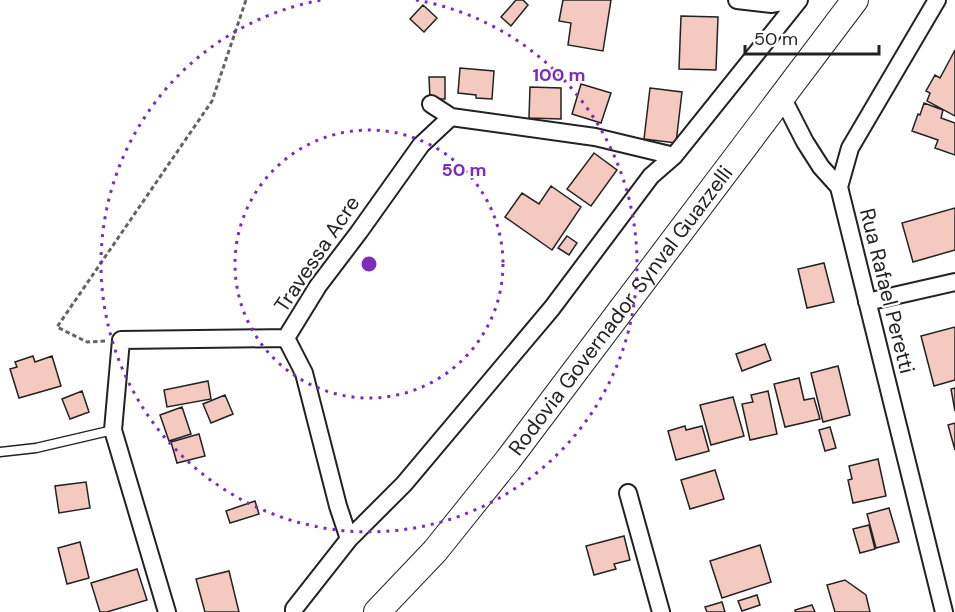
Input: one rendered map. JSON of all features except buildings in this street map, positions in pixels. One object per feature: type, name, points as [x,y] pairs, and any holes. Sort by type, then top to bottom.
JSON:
[{"type":"main road","name":"Rodovia Governador Synval Guazzelli","points":[[377,612],[435,551],[508,460],[855,0]]},
{"type":"street","points":[[737,0],[772,4],[794,0]]},
{"type":"street","points":[[294,612],[294,609],[350,539],[411,475],[552,308],[651,177],[674,156],[799,0]]},
{"type":"street","name":"Rua Rafael Peretti","points":[[937,0],[850,148],[839,187],[944,612]]},
{"type":"street","points":[[782,98],[821,167],[839,187]]},
{"type":"street","points":[[431,104],[452,117],[595,137],[674,156]]},
{"type":"street","name":"Travessa Acre","points":[[350,539],[338,506],[304,373],[286,338],[318,286],[421,145],[452,117]]},
{"type":"street","points":[[867,302],[955,282]]},
{"type":"street","points":[[167,612],[113,430],[121,340],[286,338]]},
{"type":"street","points":[[628,493],[661,612]]},
{"type":"lane","points":[[0,452],[36,448],[113,430]]},
{"type":"path","points":[[121,340],[87,342],[57,327],[212,101],[246,0]]}]
